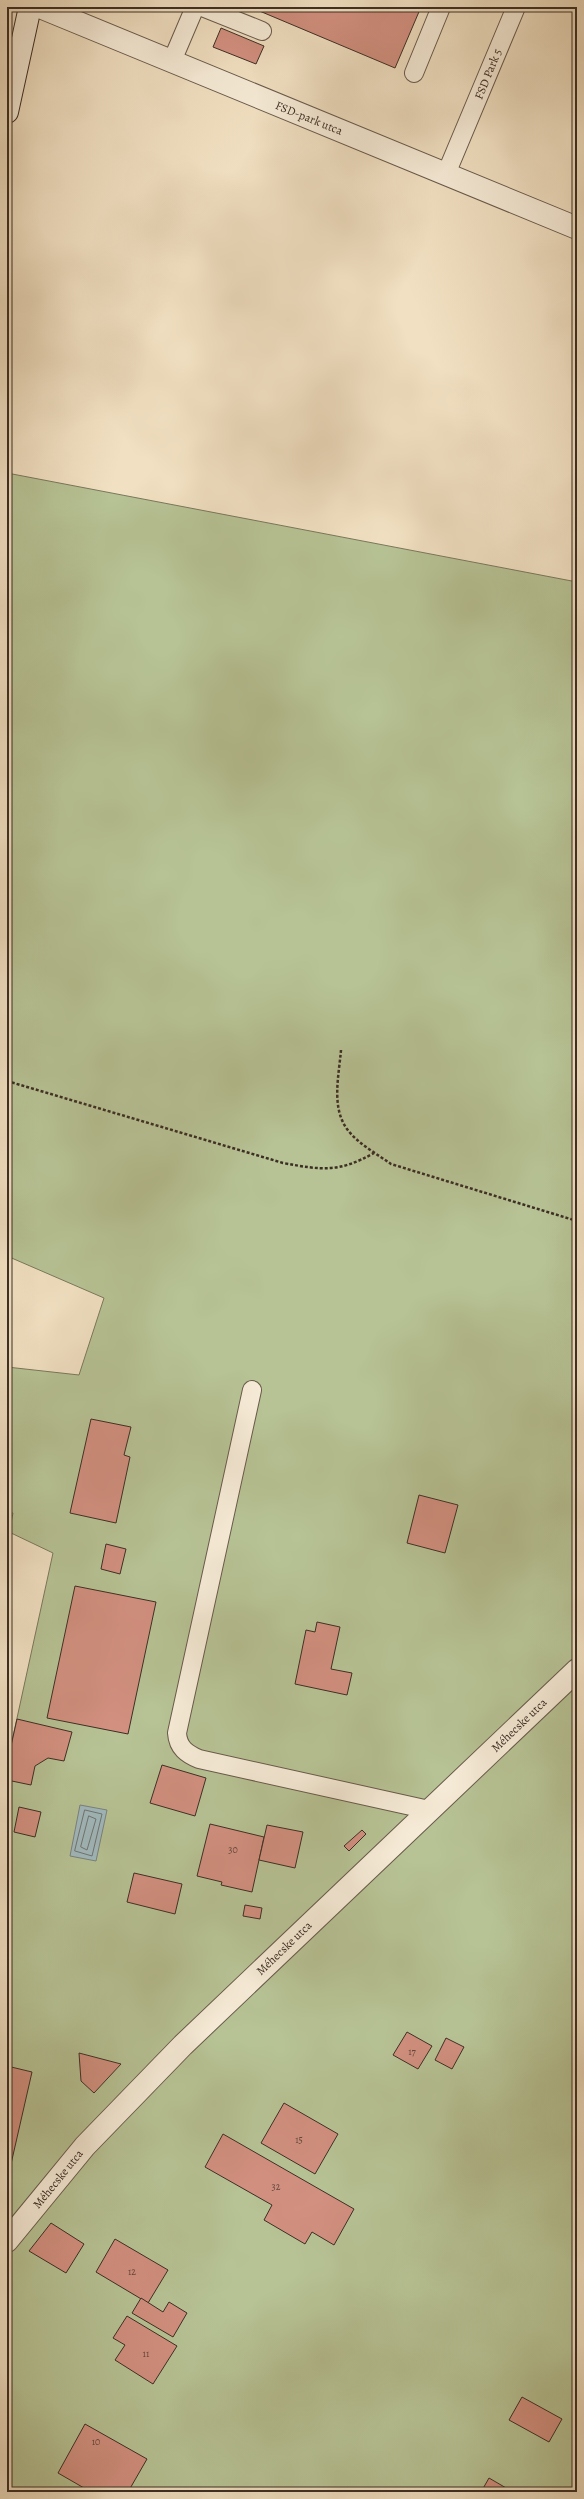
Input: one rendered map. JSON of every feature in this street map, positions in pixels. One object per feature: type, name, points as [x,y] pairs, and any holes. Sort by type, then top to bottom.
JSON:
[{"type":"street","points":[[7,112],[30,7]]},
{"type":"street","name":"FSD-park utca","points":[[40,7],[576,226]]},
{"type":"street","name":"Méhecske utca","points":[[7,2241],[85,2146],[182,2045],[577,1670]]},
{"type":"lane","points":[[172,61],[195,7]]},
{"type":"lane","points":[[202,7],[262,31]]},
{"type":"lane","points":[[414,74],[441,7]]},
{"type":"lane","name":"FSD Park 5","points":[[446,174],[516,7]]},
{"type":"lane","points":[[252,1390],[177,1733],[177,1741],[188,1754],[199,1759],[429,1810]]},
{"type":"path","points":[[341,1050],[337,1101],[347,1129],[374,1153],[391,1164],[577,1221]]},
{"type":"path","points":[[7,1081],[283,1163],[321,1170],[355,1163],[374,1153]]},
{"type":"green space","points":[[7,473],[577,582],[577,2492],[7,2492],[7,1764],[53,1553],[9,1532],[13,1513],[7,1512],[7,1367],[79,1375],[104,1298],[7,1256]]},
{"type":"water","points":[[80,1805],[107,1810],[96,1861],[70,1856]]},
{"type":"building","points":[[250,7],[421,7],[395,68]]},
{"type":"building","points":[[221,28],[264,46],[256,64],[213,47]]},
{"type":"building","points":[[91,1419],[131,1427],[124,1455],[130,1457],[116,1523],[70,1513]]},
{"type":"building","points":[[419,1495],[458,1505],[445,1553],[407,1543]]},
{"type":"building","points":[[106,1544],[126,1549],[120,1574],[101,1569]]},
{"type":"building","points":[[75,1586],[156,1602],[128,1734],[47,1718]]},
{"type":"building","points":[[317,1622],[340,1627],[331,1669],[352,1673],[347,1695],[295,1684],[306,1630],[315,1632]]},
{"type":"building","points":[[17,1719],[72,1732],[64,1761],[48,1758],[35,1766],[31,1785],[7,1780],[7,1764]]},
{"type":"building","points":[[162,1765],[206,1778],[195,1816],[150,1803]]},
{"type":"building","points":[[19,1807],[41,1812],[35,1837],[14,1832]]},
{"type":"building","points":[[210,1824],[264,1837],[252,1892],[221,1885],[222,1882],[197,1876]]},
{"type":"building","points":[[267,1825],[303,1832],[295,1868],[259,1860]]},
{"type":"building","points":[[362,1830],[366,1834],[349,1851],[344,1846]]},
{"type":"building","points":[[7,1870],[11,1871],[8,1886],[7,1886]]},
{"type":"building","points":[[134,1873],[182,1884],[175,1914],[127,1902]]},
{"type":"building","points":[[245,1905],[262,1908],[260,1919],[243,1916]]},
{"type":"building","points":[[407,2032],[432,2046],[418,2069],[393,2055]]},
{"type":"building","points":[[446,2038],[464,2047],[452,2069],[435,2060]]},
{"type":"building","points":[[79,2053],[121,2064],[94,2093],[81,2081]]},
{"type":"building","points":[[7,2066],[32,2072],[11,2164],[7,2163]]},
{"type":"building","points":[[284,2103],[338,2134],[315,2174],[261,2143]]},
{"type":"building","points":[[223,2134],[354,2209],[334,2245],[312,2232],[305,2244],[264,2220],[272,2205],[205,2167]]},
{"type":"building","points":[[51,2223],[84,2244],[66,2273],[29,2251]]},
{"type":"building","points":[[115,2239],[168,2270],[148,2303],[96,2272]]},
{"type":"building","points":[[141,2298],[163,2312],[169,2302],[187,2313],[173,2337],[132,2313]]},
{"type":"building","points":[[127,2316],[177,2346],[153,2384],[115,2360],[125,2345],[113,2338]]},
{"type":"building","points":[[522,2397],[562,2419],[549,2442],[509,2420]]},
{"type":"building","points":[[85,2424],[147,2459],[128,2492],[91,2492],[58,2473]]},
{"type":"building","points":[[489,2478],[513,2492],[481,2492]]}]
